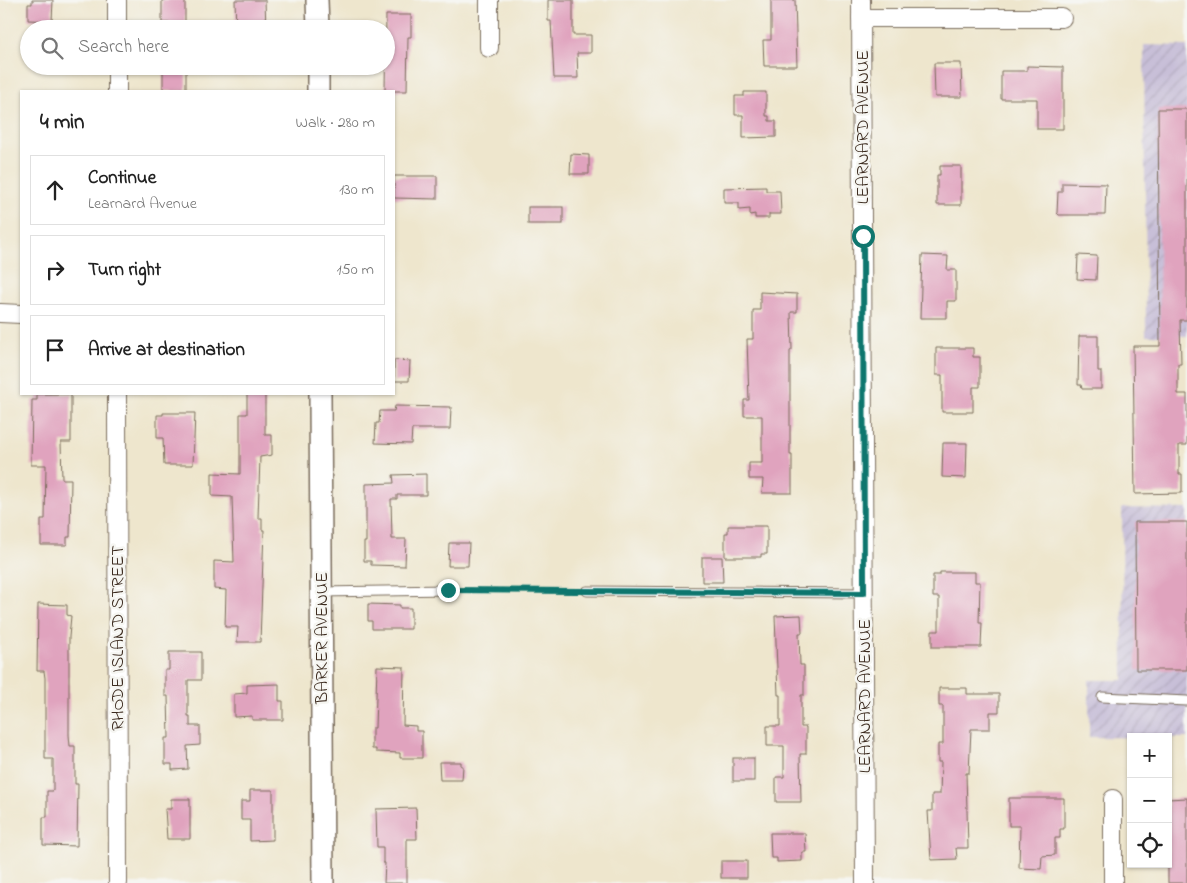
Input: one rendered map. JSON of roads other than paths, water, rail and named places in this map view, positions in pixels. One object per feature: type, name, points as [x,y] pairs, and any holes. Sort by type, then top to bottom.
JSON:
[{"type":"street","points":[[117,0],[117,20]]},
{"type":"street","points":[[317,0],[318,20]]},
{"type":"street","points":[[490,0],[490,48]]},
{"type":"street","name":"LEARNARD AVENUE","points":[[861,0],[865,883]]},
{"type":"street","points":[[861,18],[1062,18]]},
{"type":"street","points":[[117,75],[117,90]]},
{"type":"street","points":[[318,75],[318,90]]},
{"type":"street","points":[[0,313],[20,314]]},
{"type":"street","name":"RHODE ISLAND STREET","points":[[117,395],[118,883]]},
{"type":"street","name":"BARKER AVENUE","points":[[320,395],[323,883]]},
{"type":"street","points":[[1113,799],[1113,883]]},
{"type":"lane","points":[[321,592],[448,590]]},
{"type":"lane","points":[[587,591],[864,593]]},
{"type":"lane","points":[[1102,697],[1187,700]]}]
